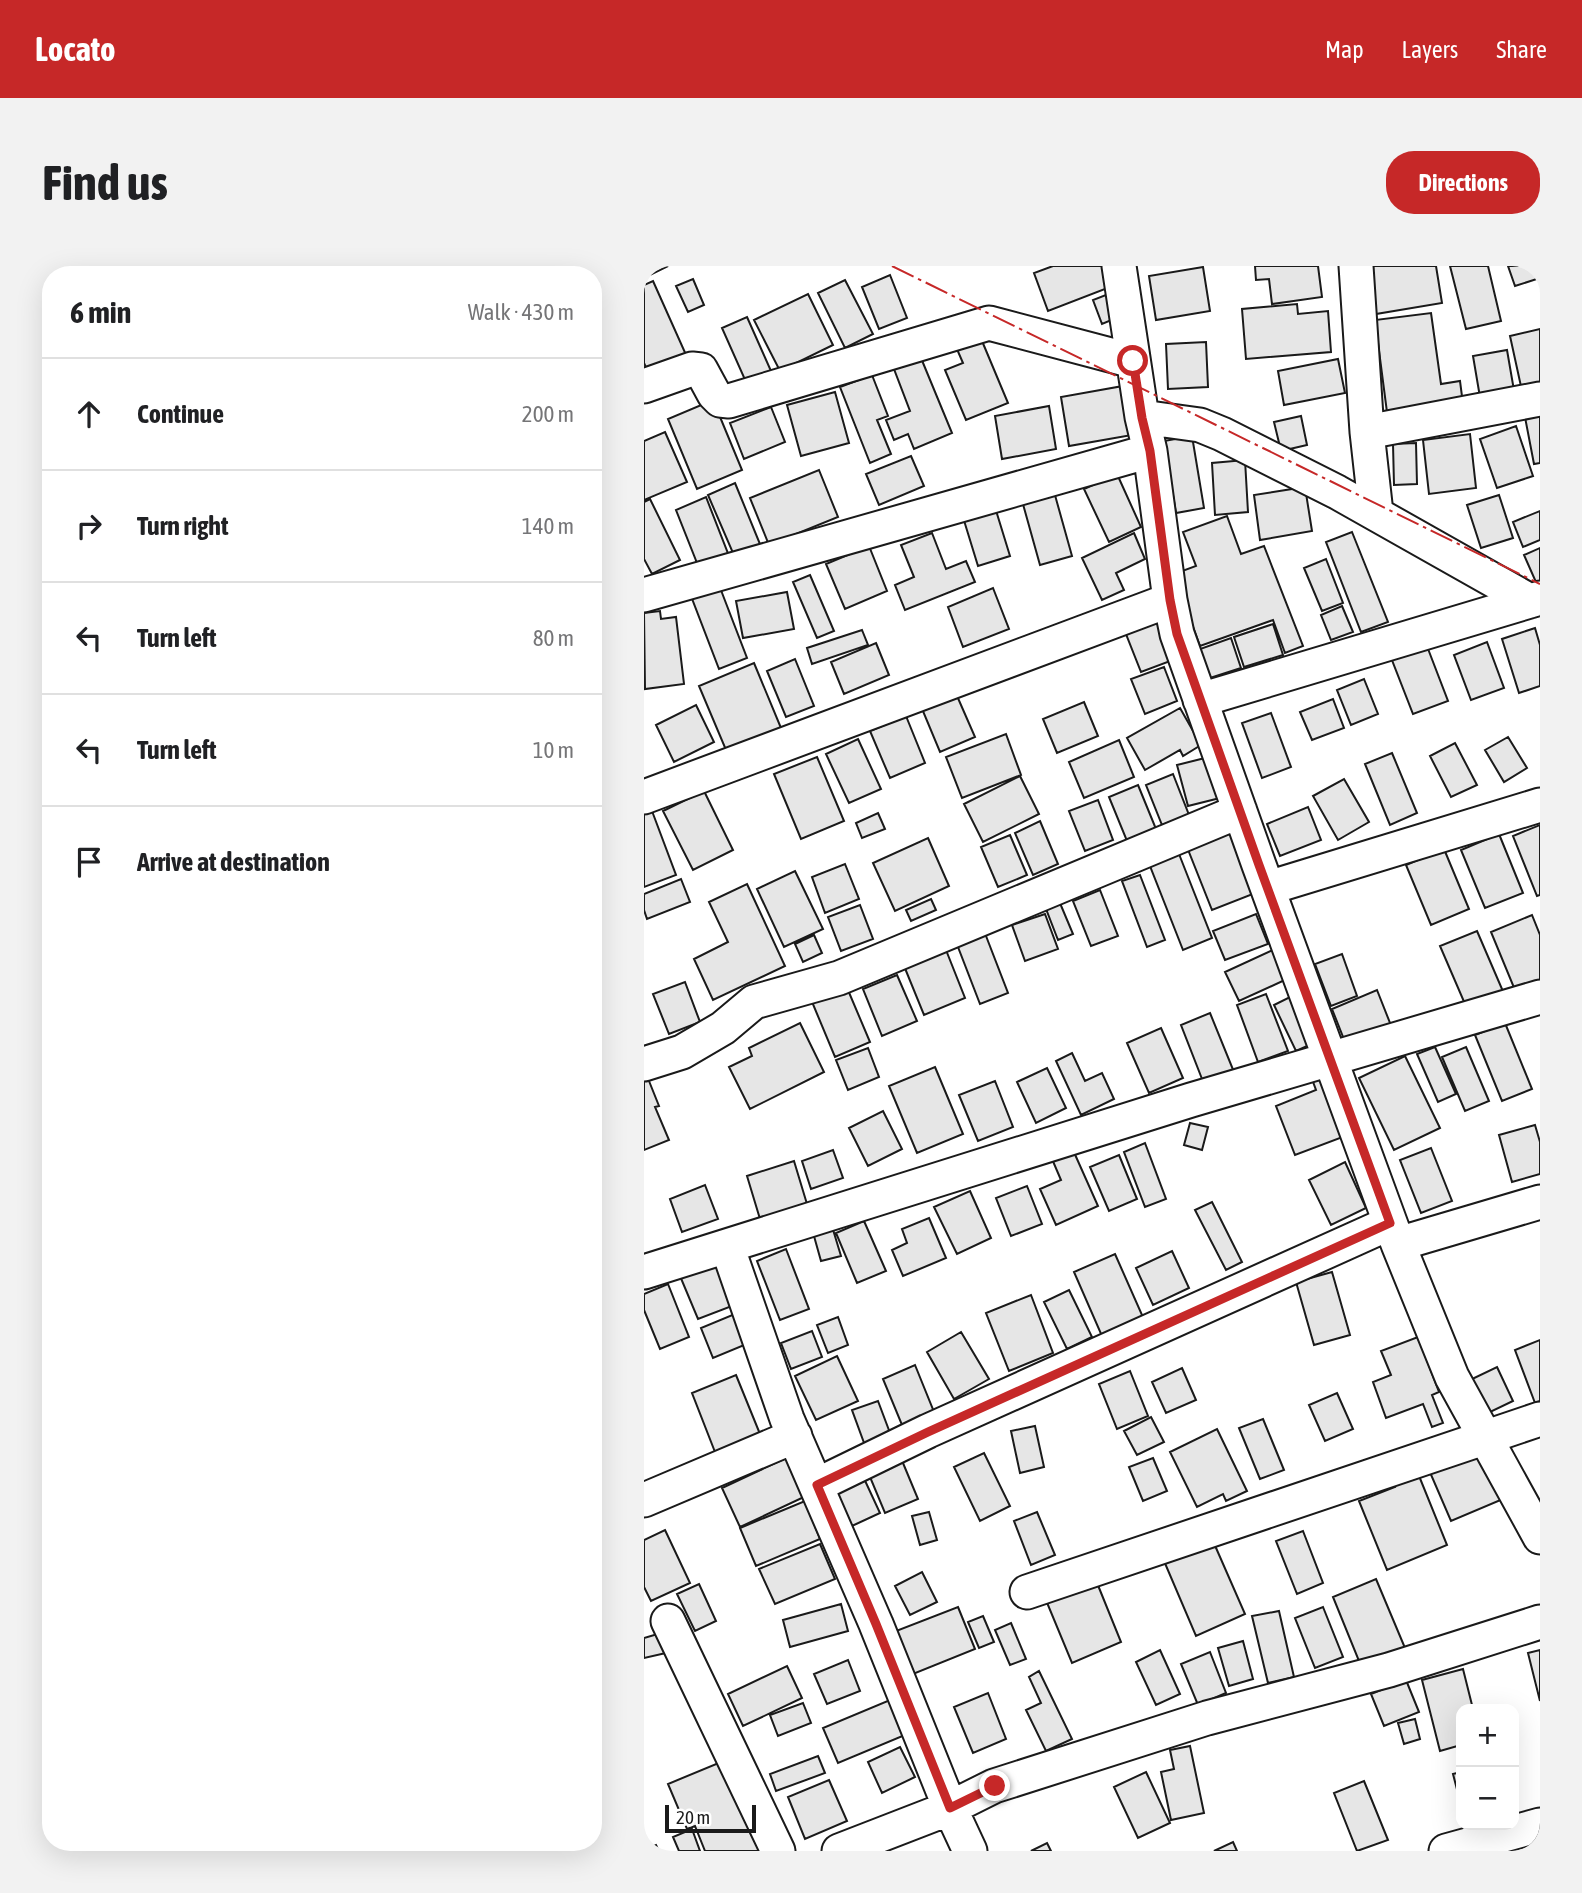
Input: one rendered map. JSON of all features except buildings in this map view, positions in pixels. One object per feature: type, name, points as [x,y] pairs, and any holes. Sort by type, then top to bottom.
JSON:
[{"type":"street","points":[[1119,266],[1177,634],[1394,1233],[1452,1377],[1540,1537]]},
{"type":"street","points":[[1356,266],[1367,432],[1376,513]]},
{"type":"street","points":[[644,386],[692,369],[701,370],[714,394],[720,400],[729,401],[989,323],[1133,361]]},
{"type":"street","points":[[1367,432],[1540,399]]},
{"type":"street","points":[[1142,418],[1200,425],[1222,434],[1337,492],[1535,599]]},
{"type":"street","points":[[644,595],[1150,451]]},
{"type":"street","points":[[1200,700],[1535,599]]},
{"type":"street","points":[[644,797],[1170,600]]},
{"type":"street","points":[[1268,888],[1540,805]]},
{"type":"street","points":[[644,1064],[682,1052],[723,1028],[754,1002],[839,978],[1240,811]]},
{"type":"street","points":[[644,1272],[1191,1100],[1540,998]]},
{"type":"street","points":[[817,1485],[940,1426],[1394,1233],[1540,1202]]},
{"type":"street","points":[[727,1247],[787,1419],[970,1851]]},
{"type":"street","points":[[1027,1592],[1540,1419]]},
{"type":"street","points":[[644,1500],[794,1436]]},
{"type":"street","points":[[668,1621],[778,1851]]},
{"type":"street","points":[[839,1851],[950,1808],[995,1786],[1207,1718],[1389,1670],[1540,1622]]},
{"type":"street","points":[[1446,1851],[1540,1825]]},
{"type":"power","points":[[892,266],[1540,584]]},
{"type":"route","points":[[995,1786],[950,1808],[817,1485],[1390,1223],[1177,634],[1150,451],[1133,361]]}]
